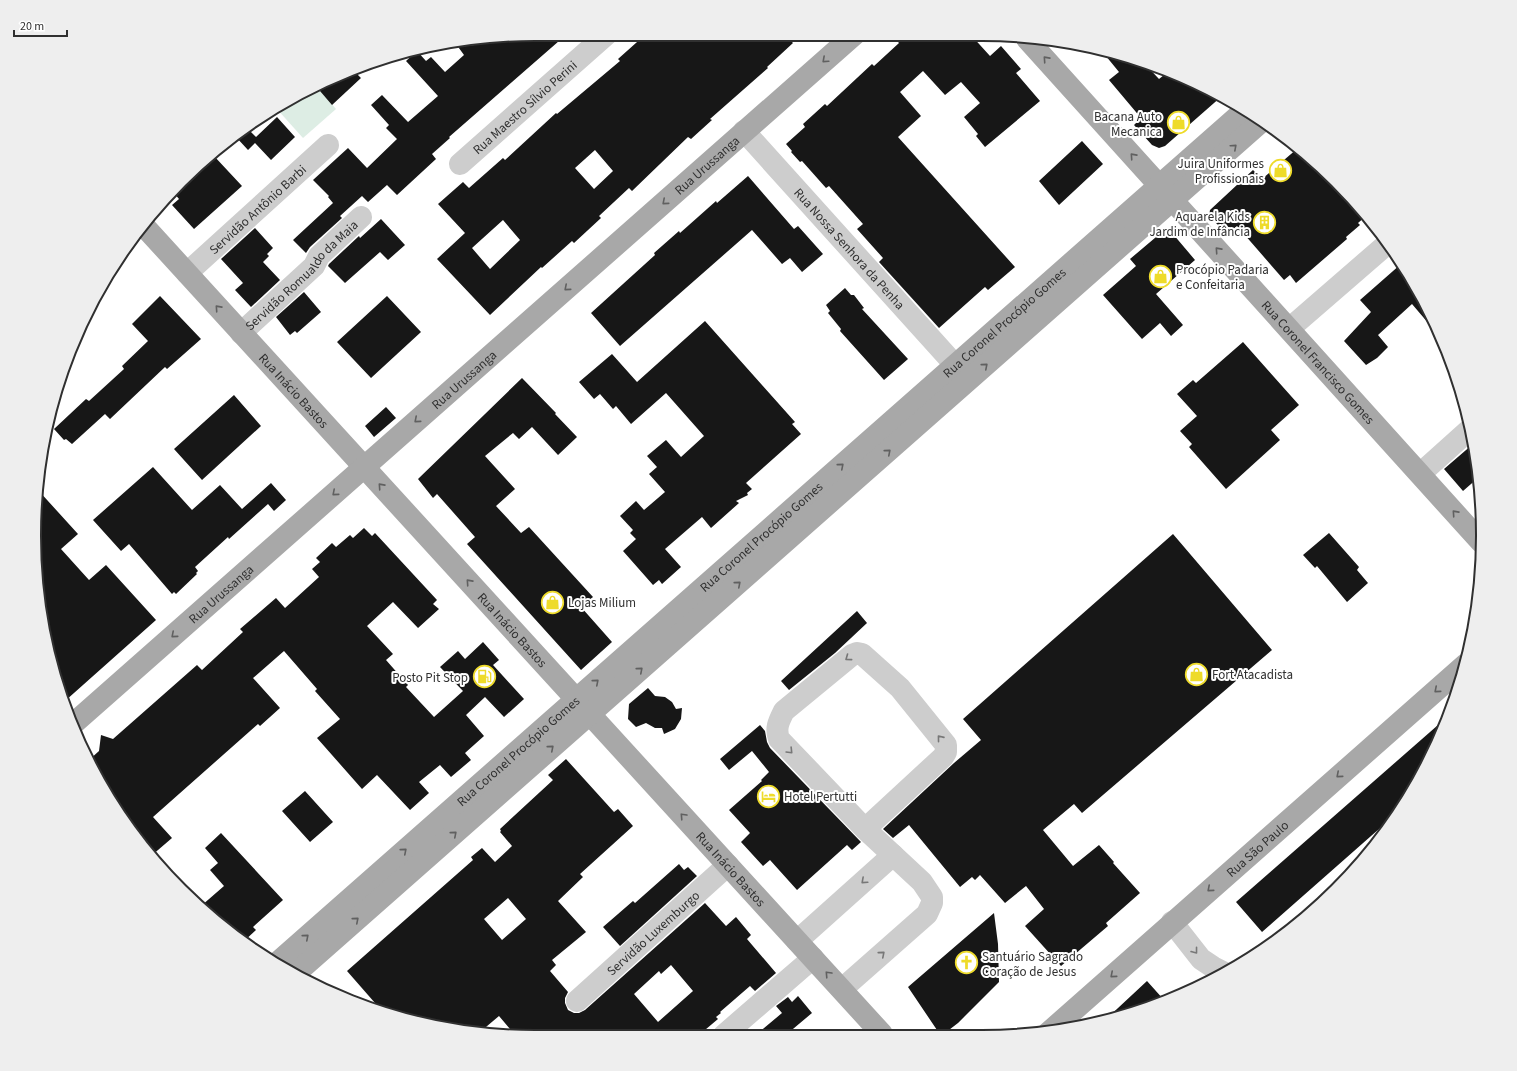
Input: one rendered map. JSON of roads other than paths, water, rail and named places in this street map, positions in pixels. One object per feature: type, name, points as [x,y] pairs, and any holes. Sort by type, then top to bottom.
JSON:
[{"type":"main road","name":"Rua Urussanga","points":[[77,720],[846,41]]},
{"type":"main road","name":"Rua Coronel Francisco Gomes","points":[[1032,44],[1476,536]]},
{"type":"main road","name":"Rua Coronel Procópio Gomes","points":[[281,960],[583,707],[1166,193],[1241,114]]},
{"type":"main road","name":"Rua Coronel Procópio Gomes","points":[[299,970],[955,365],[1166,193],[1257,125]]},
{"type":"main road","name":"Rua Inácio Bastos","points":[[147,229],[878,1030]]},
{"type":"main road","name":"Rua São Paulo","points":[[1058,1024],[1456,673]]},
{"type":"street","name":"Rua Maestro Sílvio Perini","points":[[460,164],[599,41]]},
{"type":"street","name":"Rua Nossa Senhora da Penha","points":[[744,132],[955,365]]},
{"type":"street","name":"Servidão Antônio Barbi","points":[[187,274],[328,145]]},
{"type":"street","name":"Servidão Romualdo da Maia","points":[[242,333],[314,266],[319,256],[361,217]]},
{"type":"street","points":[[1289,329],[1383,247]]},
{"type":"street","points":[[1420,474],[1465,434]]},
{"type":"street","points":[[842,989],[927,914],[932,903],[932,897],[922,882],[865,829],[779,739],[776,731],[784,711],[852,655],[857,653],[862,654],[900,688],[946,745],[946,752],[943,757],[865,829]]},
{"type":"street","points":[[797,941],[893,855]]},
{"type":"street","name":"Servidão Luxemburgo","points":[[577,1000],[728,865]]},
{"type":"street","points":[[1172,922],[1201,959],[1218,970]]},
{"type":"street","points":[[730,1030],[813,958]]},
{"type":"place","name":"Bacana Auto Mecanica","points":[[1178,123]]},
{"type":"place","name":"Juira Uniformes Profissionais","points":[[1280,170]]},
{"type":"place","name":"Aquarela Kids Jardim de Infância","points":[[1265,223]]},
{"type":"place","name":"Procópio Padaria e Confeitaria","points":[[1160,276]]},
{"type":"place","name":"Lojas Milium","points":[[553,602]]},
{"type":"place","name":"Fort Atacadista","points":[[1197,674]]},
{"type":"place","name":"Posto Pit Stop","points":[[484,677]]},
{"type":"place","name":"Hotel Pertutti","points":[[769,796]]},
{"type":"place","name":"Santuário Sagrado Coração de Jesus","points":[[967,963]]}]
